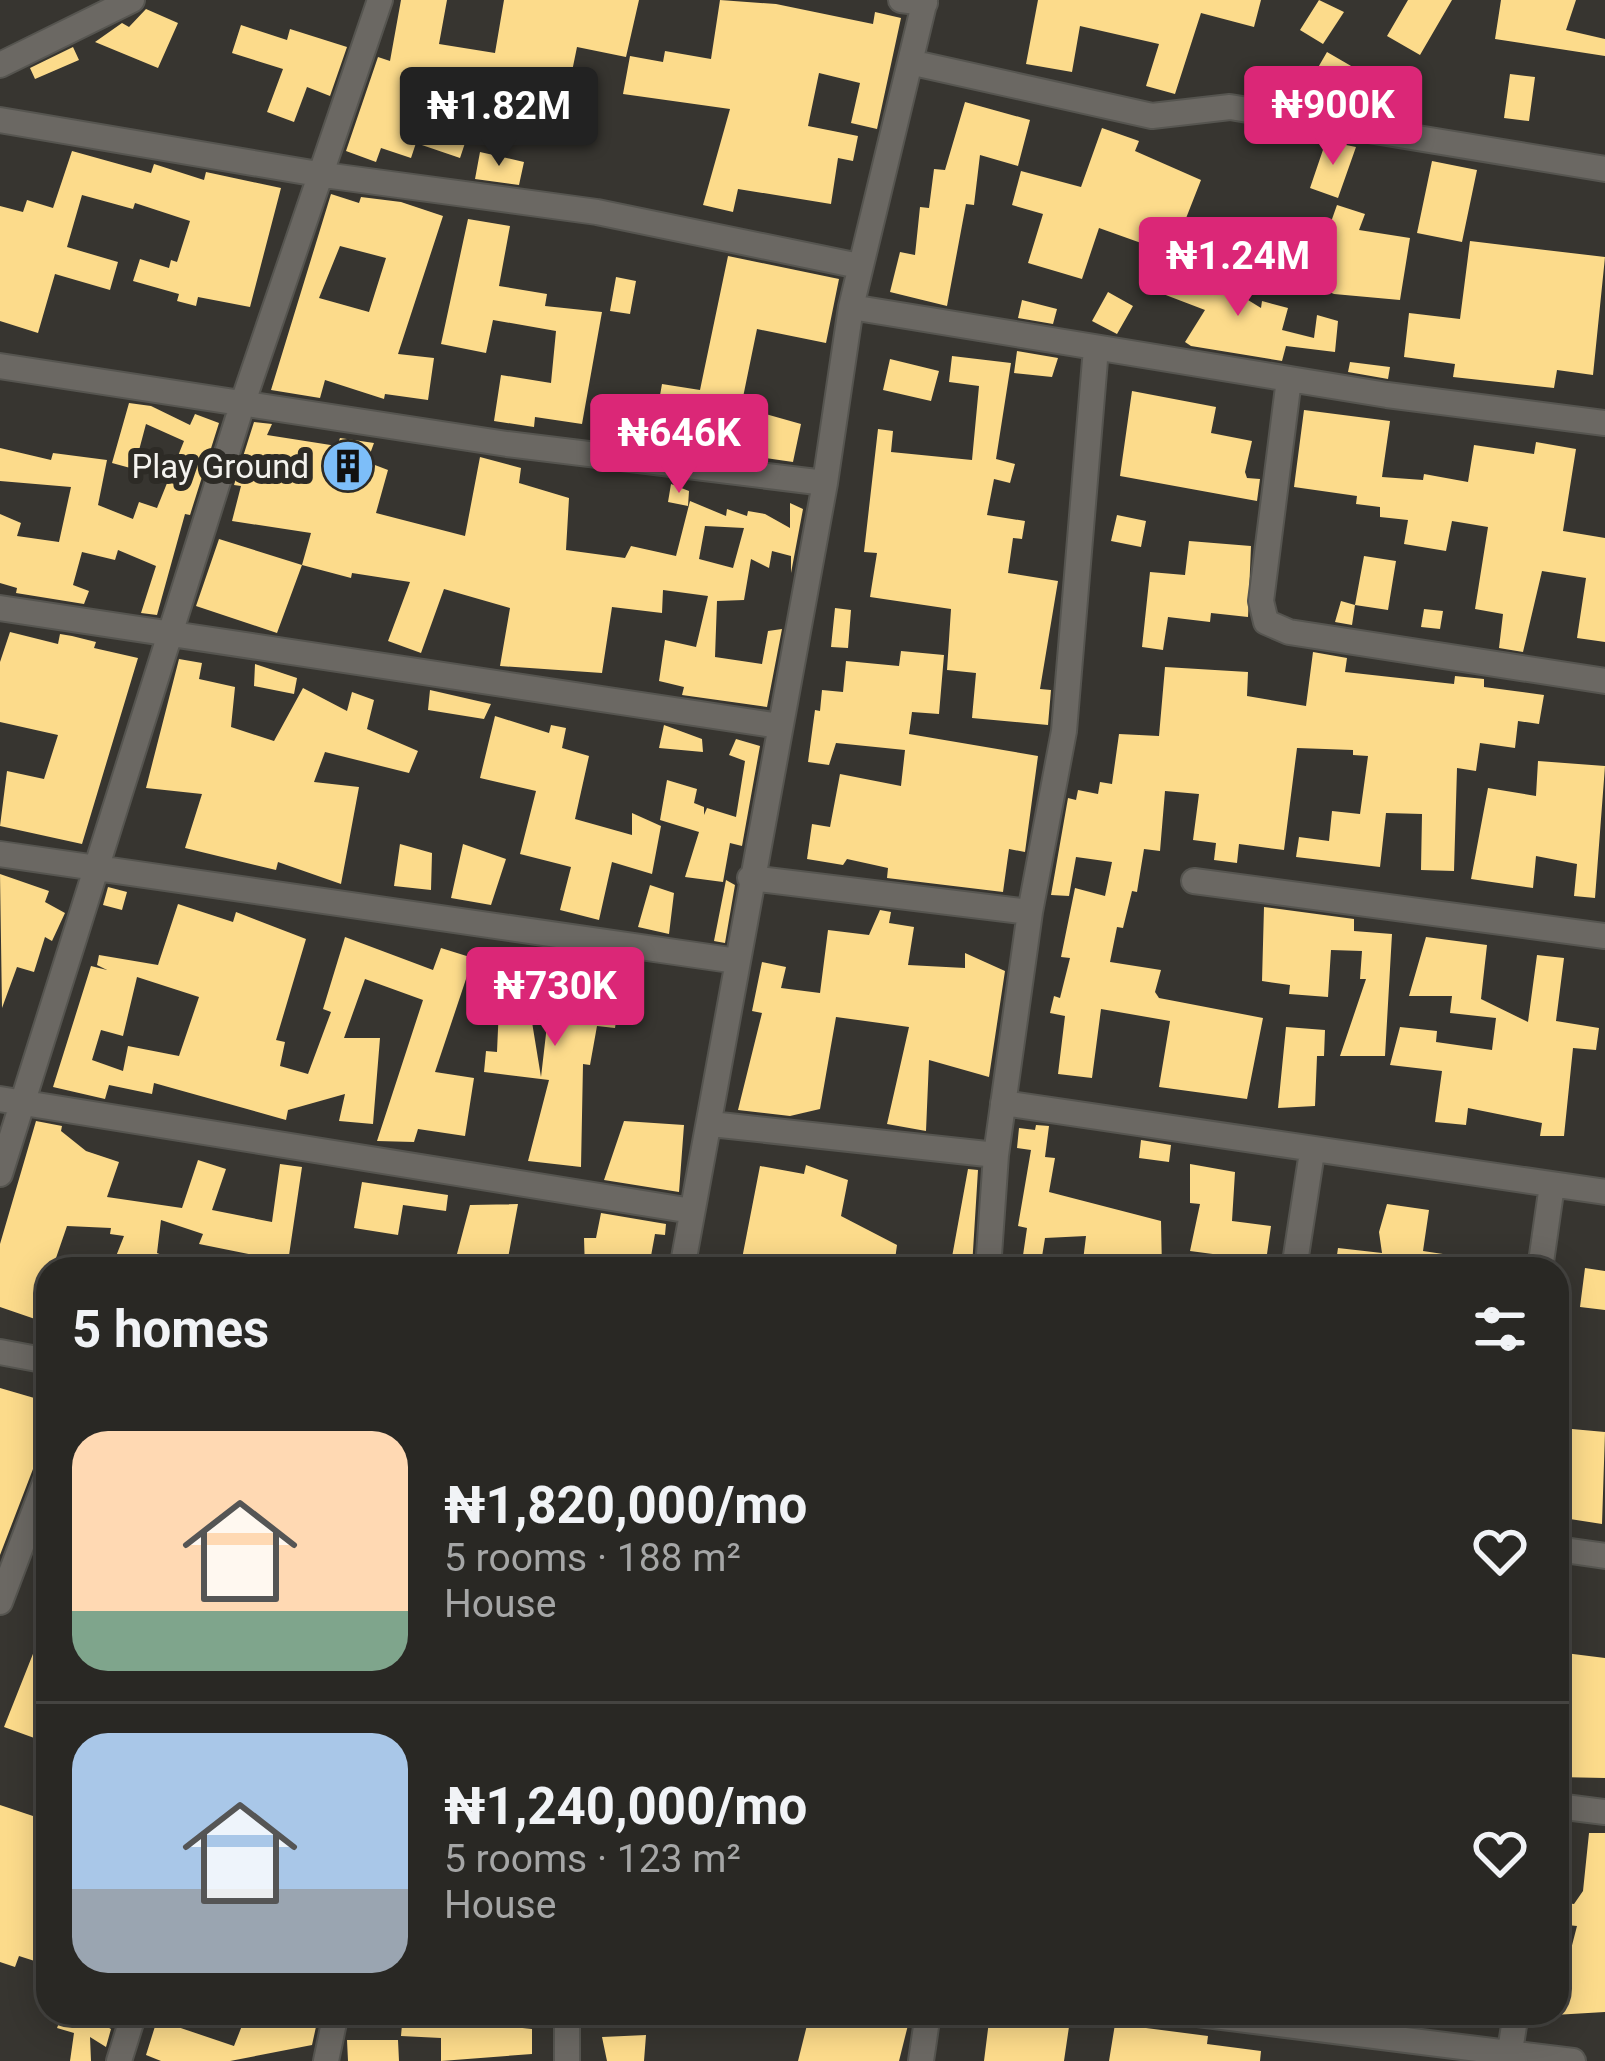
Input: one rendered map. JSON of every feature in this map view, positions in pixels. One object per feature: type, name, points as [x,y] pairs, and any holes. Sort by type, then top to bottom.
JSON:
[{"type":"street","points":[[0,64],[132,0]]},
{"type":"street","points":[[0,1174],[12,1100],[96,868],[243,402],[324,176],[380,0]]},
{"type":"street","points":[[684,1257],[825,483],[850,307],[914,63],[917,1]]},
{"type":"street","points":[[914,63],[1152,116],[1230,107],[1605,169]]},
{"type":"street","points":[[0,120],[324,176],[597,212],[860,266]]},
{"type":"street","points":[[850,307],[1289,379],[1605,423]]},
{"type":"street","points":[[989,1257],[996,1155],[1030,912],[1064,730],[1096,348]]},
{"type":"street","points":[[0,366],[507,444],[825,483]]},
{"type":"street","points":[[1289,379],[1261,601],[1267,622],[1289,632],[1605,681]]},
{"type":"street","points":[[0,608],[780,726]]},
{"type":"street","points":[[0,854],[737,962]]},
{"type":"street","points":[[750,878],[1030,912]]},
{"type":"street","points":[[1194,881],[1605,936]]},
{"type":"street","points":[[12,1100],[692,1211]]},
{"type":"street","points":[[1004,1103],[1605,1192]]},
{"type":"street","points":[[711,1124],[996,1155]]},
{"type":"street","points":[[1296,1257],[1312,1152]]},
{"type":"street","points":[[1542,1257],[1552,1185]]},
{"type":"street","points":[[0,1352],[36,1359]]},
{"type":"street","points":[[0,1602],[36,1507]]},
{"type":"street","points":[[1569,1551],[1605,1556]]},
{"type":"street","points":[[1569,1808],[1605,1812]]},
{"type":"street","points":[[119,2061],[130,2025]]},
{"type":"street","points":[[326,2061],[334,2025]]},
{"type":"street","points":[[567,2025],[567,2061]]},
{"type":"street","points":[[920,2061],[926,2025]]},
{"type":"street","points":[[1260,2025],[1399,2049],[1510,2051],[1573,2061]]},
{"type":"street","points":[[1510,2051],[1514,2025]]},
{"type":"building","points":[[401,0],[447,0],[439,44],[495,53],[504,0],[639,0],[626,57],[577,47],[568,91],[589,95],[584,123],[542,115],[547,82],[487,77],[460,158],[416,143],[411,158],[381,148],[376,162],[346,151],[378,57],[390,61]]},
{"type":"building","points":[[720,0],[776,4],[873,24],[875,12],[901,18],[877,129],[851,123],[860,83],[819,73],[808,126],[858,136],[853,161],[838,158],[831,204],[738,189],[733,212],[703,205],[730,109],[623,94],[630,56],[663,62],[665,51],[711,59]]},
{"type":"building","points":[[1038,0],[1261,0],[1254,27],[1201,13],[1175,94],[1146,86],[1159,44],[1080,26],[1072,72],[1026,64]]},
{"type":"building","points":[[1319,0],[1344,12],[1323,44],[1300,30]]},
{"type":"building","points":[[1408,0],[1452,0],[1420,55],[1387,36]]},
{"type":"building","points":[[1501,0],[1576,0],[1566,30],[1605,39],[1605,56],[1495,39]]},
{"type":"building","points":[[146,9],[178,23],[158,68],[95,42],[122,23],[129,27]]},
{"type":"building","points":[[241,25],[287,40],[290,29],[347,47],[330,96],[307,87],[294,122],[267,112],[283,69],[232,53]]},
{"type":"building","points":[[73,47],[79,60],[35,79],[30,68]]},
{"type":"building","points":[[1327,52],[1358,70],[1337,108],[1301,97]]},
{"type":"building","points":[[1510,74],[1535,77],[1529,121],[1504,118]]},
{"type":"building","points":[[965,102],[1030,120],[1018,166],[980,155],[974,205],[966,204],[947,306],[890,292],[900,252],[915,255],[920,207],[929,208],[934,169],[945,170]]},
{"type":"building","points":[[1102,128],[1139,141],[1135,151],[1201,180],[1172,254],[1099,228],[1082,279],[1028,263],[1043,214],[1012,205],[1021,171],[1081,187]]},
{"type":"building","points":[[1326,141],[1356,147],[1338,198],[1310,188]]},
{"type":"building","points":[[72,151],[151,173],[154,164],[204,180],[206,172],[281,188],[250,307],[198,297],[196,306],[177,301],[179,294],[133,281],[140,259],[169,268],[171,260],[177,262],[190,221],[135,203],[133,209],[82,195],[67,247],[118,262],[110,290],[55,274],[38,333],[0,321],[0,206],[23,212],[27,200],[53,208]]},
{"type":"building","points":[[480,152],[524,162],[519,185],[475,179]]},
{"type":"building","points":[[1432,161],[1477,170],[1462,242],[1417,233]]},
{"type":"building","points":[[331,194],[359,203],[361,197],[401,202],[443,216],[398,354],[434,358],[428,400],[385,394],[384,399],[325,380],[320,398],[271,390]],"holes":[[[340,246],[386,258],[369,312],[319,298]]]},
{"type":"building","points":[[1337,205],[1365,214],[1359,230],[1410,238],[1400,300],[1334,294],[1320,288],[1326,236]]},
{"type":"building","points":[[468,219],[510,226],[499,286],[547,294],[545,306],[602,312],[582,424],[535,417],[534,427],[494,421],[501,375],[551,383],[556,331],[493,320],[486,353],[441,344]]},
{"type":"building","points":[[1301,223],[1309,225],[1296,276],[1280,269]]},
{"type":"building","points":[[1470,241],[1605,257],[1593,375],[1557,370],[1554,388],[1453,377],[1455,364],[1404,357],[1409,313],[1460,319]]},
{"type":"building","points":[[728,256],[839,279],[826,343],[757,329],[741,407],[801,424],[793,462],[652,441],[662,384],[700,390]]},
{"type":"building","points":[[1161,262],[1222,284],[1261,308],[1262,301],[1288,308],[1282,330],[1314,338],[1317,315],[1338,321],[1335,352],[1286,346],[1282,361],[1191,346],[1185,342],[1205,310],[1150,289]]},
{"type":"building","points":[[616,277],[636,281],[630,314],[610,311]]},
{"type":"building","points":[[1108,292],[1133,306],[1117,334],[1092,321]]},
{"type":"building","points":[[1022,300],[1057,309],[1053,324],[1018,318]]},
{"type":"building","points":[[1017,351],[1058,358],[1052,377],[1014,373]]},
{"type":"building","points":[[952,356],[1011,363],[996,459],[1015,464],[1010,483],[994,479],[987,515],[1025,521],[1022,539],[1013,538],[1008,573],[1058,581],[1040,689],[1051,690],[1048,725],[972,718],[976,673],[947,670],[951,609],[870,597],[877,553],[864,552],[878,429],[893,431],[891,452],[972,460],[979,386],[949,382]]},
{"type":"building","points":[[890,359],[939,371],[931,401],[883,390]]},
{"type":"building","points":[[1350,362],[1390,367],[1388,379],[1348,372]]},
{"type":"building","points":[[1132,391],[1216,407],[1211,433],[1252,441],[1245,472],[1247,478],[1260,479],[1257,501],[1120,476]]},
{"type":"building","points":[[129,403],[151,406],[190,425],[195,414],[219,423],[190,515],[185,514],[157,615],[141,613],[156,566],[118,550],[115,560],[82,552],[73,585],[89,591],[84,604],[16,593],[17,588],[0,583],[0,514],[21,523],[17,536],[59,542],[71,487],[0,481],[0,448],[51,460],[53,453],[107,460],[98,505],[133,519],[139,502],[157,508],[184,441],[146,424],[134,469],[112,463]]},
{"type":"building","points":[[1304,410],[1390,421],[1382,477],[1423,480],[1424,474],[1468,482],[1474,445],[1534,454],[1536,442],[1576,449],[1563,531],[1605,538],[1605,642],[1577,638],[1586,578],[1542,571],[1523,652],[1499,648],[1503,614],[1475,609],[1488,527],[1452,521],[1446,551],[1404,544],[1408,520],[1380,517],[1380,507],[1356,504],[1357,496],[1294,487]]},
{"type":"building","points":[[254,422],[272,424],[267,435],[337,446],[340,438],[374,443],[367,462],[388,470],[376,513],[465,536],[480,457],[521,468],[519,483],[569,498],[566,550],[625,558],[631,546],[676,556],[690,501],[726,516],[727,509],[747,516],[748,511],[765,514],[790,528],[790,503],[803,509],[791,573],[791,556],[772,551],[769,568],[751,559],[744,600],[717,601],[715,657],[762,664],[768,631],[782,629],[767,707],[682,695],[684,687],[659,681],[665,640],[696,647],[708,596],[663,590],[662,613],[612,607],[602,673],[500,666],[510,608],[444,589],[421,653],[388,641],[410,582],[352,573],[351,578],[302,565],[311,533],[232,521],[241,486],[234,485]],"holes":[[[705,526],[744,528],[733,568],[699,559]]]},
{"type":"building","points":[[671,484],[689,491],[688,506],[668,502]]},
{"type":"building","points":[[1117,515],[1146,521],[1141,547],[1111,541]]},
{"type":"building","points":[[219,539],[302,565],[277,633],[196,606]]},
{"type":"building","points":[[1189,541],[1251,546],[1248,617],[1211,613],[1210,622],[1168,617],[1163,650],[1142,647],[1150,572],[1185,575]]},
{"type":"building","points":[[1364,556],[1396,561],[1388,610],[1355,605]]},
{"type":"building","points":[[1341,601],[1355,605],[1352,625],[1335,622]]},
{"type":"building","points":[[835,608],[851,610],[848,648],[831,647]]},
{"type":"building","points":[[1424,609],[1443,611],[1440,629],[1421,627]]},
{"type":"building","points":[[10,632],[58,644],[60,634],[72,636],[96,642],[94,648],[138,658],[82,844],[0,826],[7,771],[44,779],[58,735],[0,722],[0,662]]},
{"type":"building","points":[[901,651],[944,655],[939,714],[912,712],[909,734],[1038,756],[1025,852],[1009,849],[1003,892],[887,878],[888,868],[847,859],[843,865],[807,859],[812,824],[830,827],[840,774],[901,786],[905,750],[836,743],[829,765],[808,762],[822,690],[843,692],[846,661],[899,666]]},
{"type":"building","points":[[1313,652],[1347,658],[1345,672],[1454,684],[1455,676],[1484,679],[1484,687],[1544,695],[1539,724],[1518,721],[1515,748],[1480,743],[1476,771],[1457,768],[1454,871],[1421,870],[1422,814],[1386,813],[1380,867],[1296,857],[1299,837],[1329,841],[1332,811],[1360,814],[1368,756],[1353,755],[1353,750],[1297,748],[1284,850],[1239,844],[1237,863],[1214,860],[1216,843],[1193,840],[1199,794],[1165,791],[1160,851],[1144,849],[1137,892],[1132,891],[1123,928],[1117,927],[1110,962],[1161,970],[1155,992],[1159,998],[1263,1018],[1247,1099],[1159,1087],[1170,1021],[1101,1009],[1092,1078],[1058,1074],[1065,1016],[1050,1013],[1054,996],[1060,998],[1070,958],[1061,957],[1075,888],[1105,896],[1112,862],[1076,857],[1069,896],[1051,895],[1068,798],[1076,800],[1078,790],[1098,794],[1100,782],[1112,784],[1119,734],[1159,736],[1165,667],[1248,672],[1247,696],[1306,706]]},
{"type":"building","points":[[179,659],[202,663],[199,679],[235,687],[231,727],[274,741],[303,688],[347,711],[352,692],[374,700],[367,729],[418,751],[409,773],[325,752],[314,782],[359,787],[341,884],[278,862],[276,870],[185,848],[202,794],[146,788]]},
{"type":"building","points":[[255,664],[297,678],[294,694],[254,686]]},
{"type":"building","points":[[430,690],[491,704],[484,719],[428,710]]},
{"type":"building","points":[[495,716],[549,733],[551,725],[566,728],[562,748],[589,756],[575,819],[632,835],[632,813],[661,826],[652,874],[612,862],[599,920],[560,910],[571,867],[520,854],[536,791],[480,778]]},
{"type":"building","points":[[664,725],[702,739],[703,752],[659,748]]},
{"type":"building","points":[[736,739],[760,746],[742,846],[730,843],[723,882],[685,877],[699,832],[660,820],[667,780],[697,789],[694,803],[704,807],[704,815],[707,808],[736,817],[745,761],[729,755]]},
{"type":"building","points":[[1538,761],[1605,766],[1595,898],[1574,896],[1577,864],[1536,856],[1533,888],[1471,879],[1488,788],[1536,796]]},
{"type":"building","points":[[400,844],[432,853],[431,890],[394,886]]},
{"type":"building","points":[[463,844],[506,859],[491,905],[451,898]]},
{"type":"building","points":[[0,874],[49,891],[45,902],[65,913],[52,941],[45,937],[34,972],[17,967],[2,1008]]},
{"type":"building","points":[[726,880],[735,885],[725,943],[714,941]]},
{"type":"building","points":[[650,885],[674,893],[669,934],[638,927]]},
{"type":"building","points":[[108,887],[127,892],[122,910],[103,905]]},
{"type":"building","points":[[178,904],[233,922],[236,912],[306,939],[276,1040],[285,1042],[280,1066],[308,1074],[331,1012],[323,1009],[345,937],[433,970],[441,948],[473,958],[435,1072],[474,1078],[465,1136],[418,1129],[414,1142],[377,1141],[423,1000],[365,979],[344,1038],[380,1038],[373,1124],[339,1121],[345,1094],[288,1110],[286,1120],[154,1083],[152,1094],[109,1085],[105,1099],[53,1087],[91,966],[107,970],[97,965],[99,955],[158,965]],"holes":[[[137,977],[199,997],[179,1056],[128,1046],[123,1071],[92,1060],[101,1030],[123,1036]]]},
{"type":"building","points":[[1264,907],[1354,919],[1354,931],[1392,934],[1385,1056],[1340,1056],[1366,979],[1360,979],[1362,951],[1331,950],[1328,997],[1289,994],[1290,985],[1262,981]]},
{"type":"building","points":[[880,910],[891,912],[889,923],[914,927],[908,965],[965,968],[965,953],[1005,971],[989,1077],[929,1060],[926,1131],[887,1124],[909,1027],[836,1017],[820,1109],[790,1116],[738,1110],[762,1013],[752,1011],[762,962],[786,967],[781,988],[820,993],[828,930],[869,935]]},
{"type":"building","points":[[1426,937],[1487,945],[1481,999],[1528,1022],[1537,955],[1564,958],[1556,1021],[1599,1028],[1596,1050],[1573,1048],[1564,1136],[1540,1136],[1542,1123],[1468,1108],[1466,1125],[1435,1122],[1442,1071],[1390,1065],[1400,1027],[1437,1031],[1436,1042],[1492,1050],[1496,1018],[1450,1013],[1452,996],[1409,996]]},
{"type":"building","points":[[501,961],[522,961],[541,1077],[554,965],[623,976],[615,1028],[597,1026],[590,1065],[583,1064],[581,1167],[528,1161],[549,1080],[484,1072],[486,1051],[497,1052]]},
{"type":"building","points":[[1286,1027],[1325,1030],[1324,1056],[1317,1056],[1315,1106],[1278,1108]]},
{"type":"building","points":[[36,1121],[62,1126],[61,1131],[86,1151],[119,1162],[107,1197],[182,1208],[198,1160],[226,1169],[212,1210],[272,1222],[280,1164],[302,1167],[289,1257],[263,1257],[199,1244],[203,1234],[161,1220],[157,1253],[166,1257],[116,1257],[124,1236],[110,1234],[111,1228],[67,1226],[56,1257],[36,1257],[35,1319],[0,1307],[0,1244]]},
{"type":"building","points":[[624,1121],[684,1125],[679,1192],[604,1180]]},
{"type":"building","points":[[1036,1125],[1049,1126],[1045,1157],[1055,1158],[1049,1192],[1161,1221],[1162,1257],[1083,1257],[1086,1236],[1045,1238],[1042,1257],[1023,1257],[1027,1228],[1018,1226],[1031,1150],[1017,1148],[1019,1128],[1035,1130]]},
{"type":"building","points":[[1141,1140],[1171,1145],[1169,1162],[1139,1158]]},
{"type":"building","points":[[1190,1164],[1235,1172],[1232,1221],[1271,1226],[1267,1257],[1190,1251],[1200,1204],[1190,1203]]},
{"type":"building","points":[[806,1165],[848,1180],[841,1216],[897,1245],[895,1257],[742,1257],[760,1166],[804,1174]]},
{"type":"building","points":[[968,1169],[978,1170],[973,1257],[952,1257]]},
{"type":"building","points":[[362,1182],[448,1195],[446,1211],[403,1205],[398,1235],[354,1228]]},
{"type":"building","points":[[518,1204],[508,1257],[456,1257],[470,1205]]},
{"type":"building","points":[[1387,1204],[1429,1210],[1423,1251],[1463,1257],[1337,1257],[1338,1248],[1382,1253],[1379,1232]]},
{"type":"building","points":[[601,1213],[666,1224],[665,1235],[655,1234],[651,1256],[585,1257],[584,1238],[596,1238]]},
{"type":"building","points":[[1585,1268],[1605,1271],[1605,1310],[1580,1307]]},
{"type":"building","points":[[0,1388],[36,1398],[36,1466],[0,1555]]},
{"type":"building","points":[[1569,1429],[1605,1432],[1602,1524],[1569,1519]]},
{"type":"building","points":[[36,1646],[36,1739],[4,1727]]},
{"type":"building","points":[[1569,1654],[1605,1658],[1605,1778],[1569,1777]]},
{"type":"building","points":[[0,1805],[36,1817],[36,1961],[19,1956],[15,1967],[0,1962]]},
{"type":"building","points":[[1589,1833],[1605,1833],[1605,2012],[1569,2014],[1569,1957],[1577,1926],[1569,1925],[1569,1903],[1574,1904],[1583,1891]]},
{"type":"building","points":[[103,2025],[111,2029],[106,2047],[90,2037],[91,2061],[70,2061],[74,2033],[57,2028]]},
{"type":"building","points":[[155,2025],[172,2025],[234,2046],[242,2025],[316,2025],[312,2045],[230,2061],[161,2061],[146,2055]]},
{"type":"building","points":[[402,2025],[532,2029],[532,2054],[441,2061],[441,2038],[401,2036]]},
{"type":"building","points":[[807,2025],[908,2025],[899,2061],[798,2061]]},
{"type":"building","points":[[988,2025],[1069,2025],[1064,2061],[984,2061]]},
{"type":"building","points":[[1115,2025],[1208,2036],[1207,2044],[1261,2051],[1260,2061],[1109,2061]]},
{"type":"building","points":[[646,2035],[644,2061],[607,2061],[602,2037]]},
{"type":"building","points":[[347,2040],[398,2040],[399,2061],[348,2061]]},
{"type":"place","name":"Play Ground","points":[[348,466]]}]
